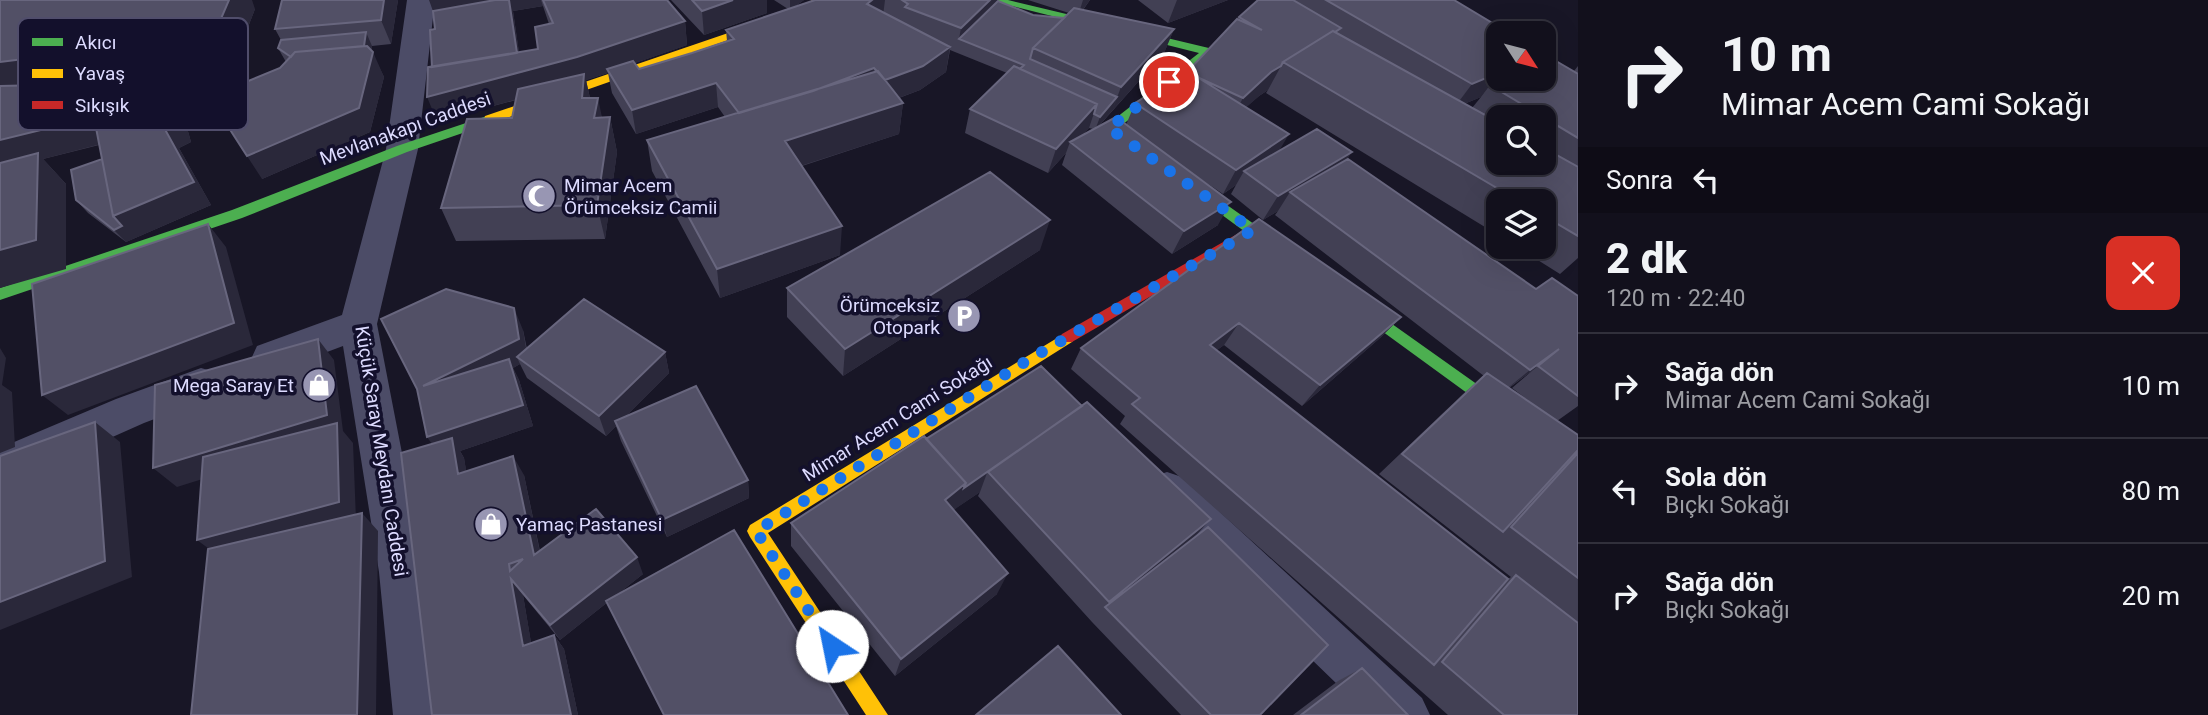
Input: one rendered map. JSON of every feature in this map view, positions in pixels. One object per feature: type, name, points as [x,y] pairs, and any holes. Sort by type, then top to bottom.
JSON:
[{"type":"street","name":"Küçük Saray Meydanı Caddesi","points":[[418,715],[402,572],[358,324],[402,149],[421,0]]},
{"type":"street","name":"Mevlanakapı Caddesi","points":[[0,294],[237,214],[402,149],[770,22],[823,0]]},
{"type":"street","points":[[994,0],[1218,43],[1109,128],[1298,263]]},
{"type":"street","name":"Mimar Acem Cami Sokağı","points":[[878,715],[756,531],[1043,374],[1253,230]]},
{"type":"street","points":[[1331,287],[1578,466]]},
{"type":"street","points":[[0,468],[130,411],[358,324]]},
{"type":"street","points":[[1136,462],[1405,715]]},
{"type":"building","points":[[0,0],[229,0],[221,18],[18,18],[18,60],[0,62]]},
{"type":"building","points":[[282,0],[384,0],[381,20],[275,29]]},
{"type":"building","points":[[509,0],[517,53],[432,67],[430,30],[435,29],[433,11]]},
{"type":"building","points":[[543,0],[667,0],[685,21],[577,57],[427,97],[428,67],[538,49],[535,27],[553,23]]},
{"type":"building","points":[[692,0],[733,0],[702,11]]},
{"type":"building","points":[[815,0],[872,0],[867,4],[950,47],[923,66],[885,80],[874,68],[813,91],[739,113],[716,83],[632,110],[607,69],[633,61],[639,69],[692,53],[734,39],[726,30]]},
{"type":"building","points":[[902,0],[990,0],[961,28],[905,7],[908,4]]},
{"type":"building","points":[[1258,0],[1293,0],[1341,28],[1283,62],[1243,98],[1197,77],[1289,134],[1236,170],[1135,103],[1188,71],[1237,19],[1262,30],[1239,17]]},
{"type":"building","points":[[1326,0],[1454,0],[1489,21],[1486,21],[1486,78],[1472,84]]},
{"type":"building","points":[[998,1],[1033,15],[1064,18],[1033,48],[1030,59],[1117,97],[1100,117],[1094,114],[1097,104],[1020,69],[1024,65],[959,39]]},
{"type":"building","points":[[1074,8],[1174,29],[1121,87],[1033,48]]},
{"type":"building","points":[[1333,31],[1486,115],[1486,175],[1556,175],[1556,155],[1578,167],[1578,236],[1556,223],[1556,189],[1499,189],[1283,62]]},
{"type":"building","points":[[366,32],[364,46],[295,52],[291,57],[278,48],[281,40]]},
{"type":"building","points":[[367,46],[373,52],[359,108],[247,156],[230,130],[248,130],[248,81],[280,68],[295,52]]},
{"type":"building","points":[[1556,61],[1578,74],[1578,138],[1556,125],[1556,105],[1523,105],[1500,91],[1556,91]]},
{"type":"building","points":[[1014,66],[1097,104],[1056,149],[970,109]]},
{"type":"building","points":[[878,71],[903,103],[785,141],[842,226],[717,269],[647,140]]},
{"type":"building","points":[[584,74],[582,98],[598,98],[594,118],[610,117],[597,205],[441,208],[467,119],[512,118],[518,89]]},
{"type":"building","points":[[0,86],[18,86],[18,130],[41,130],[0,140]]},
{"type":"building","points":[[1116,117],[1231,202],[1184,231],[1070,142]]},
{"type":"building","points":[[1317,129],[1352,152],[1278,196],[1244,171]]},
{"type":"building","points":[[96,130],[165,130],[194,182],[113,216]]},
{"type":"building","points":[[38,153],[36,240],[0,250],[0,163]]},
{"type":"building","points":[[102,159],[113,216],[122,226],[114,230],[76,200],[71,170]]},
{"type":"building","points":[[1348,159],[1486,254],[1486,259],[1493,259],[1536,289],[1552,278],[1578,296],[1578,396],[1538,366],[1559,349],[1530,370],[1290,192]]},
{"type":"building","points":[[990,172],[1050,220],[845,349],[787,288]]},
{"type":"building","points":[[1259,219],[1401,317],[1320,385],[1239,323],[1210,345],[1508,579],[1434,665],[1132,404],[1140,398],[1081,348]]},
{"type":"building","points":[[208,224],[234,323],[42,395],[32,284]]},
{"type":"building","points":[[446,289],[514,308],[519,339],[423,386],[509,359],[523,405],[427,437],[417,389],[381,319]]},
{"type":"building","points":[[584,299],[665,352],[599,416],[517,357]]},
{"type":"building","points":[[318,339],[327,415],[153,468],[155,385]]},
{"type":"building","points":[[1041,366],[1082,406],[964,488],[966,483],[926,439]]},
{"type":"building","points":[[1487,373],[1578,435],[1578,450],[1503,532],[1402,454]]},
{"type":"building","points":[[696,386],[748,480],[662,520],[615,421]]},
{"type":"building","points":[[1087,402],[1211,519],[1109,602],[988,472]]},
{"type":"building","points":[[95,422],[105,561],[0,602],[0,456]]},
{"type":"building","points":[[337,423],[339,502],[197,540],[203,457]]},
{"type":"building","points":[[924,436],[966,483],[945,500],[1008,573],[901,659],[791,523]]},
{"type":"building","points":[[452,438],[458,474],[513,456],[534,555],[596,509],[637,557],[550,625],[511,579],[523,646],[554,635],[571,715],[432,715],[401,453]],"holes":[[[523,559],[510,571],[509,564]]]},
{"type":"building","points":[[1578,453],[1578,578],[1511,527]]},
{"type":"building","points":[[362,513],[357,715],[191,715],[208,549]]},
{"type":"building","points":[[1208,527],[1328,645],[1260,715],[1211,715],[1105,607]]},
{"type":"building","points":[[734,530],[848,715],[664,715],[606,601]]},
{"type":"building","points":[[1516,575],[1578,623],[1578,715],[1504,715],[1442,662]]},
{"type":"building","points":[[1058,646],[1121,715],[976,715]]},
{"type":"building","points":[[1362,668],[1408,715],[1301,715]]},
{"type":"traffic: fast","points":[[994,0],[1209,52],[1109,128],[1290,257]]},
{"type":"traffic: fast","points":[[0,294],[237,214],[402,149],[490,119]]},
{"type":"traffic: fast","points":[[1347,298],[1578,466]]},
{"type":"traffic: slow","points":[[490,119],[770,22],[823,0]]},
{"type":"traffic: slow","points":[[878,715],[756,531],[1067,338]]},
{"type":"traffic: jam","points":[[1067,338],[1253,230]]},
{"type":"place","name":"Mimar Acem Örümceksiz Camii","points":[[539,196]]},
{"type":"place","name":"Örümceksiz Otopark","points":[[964,316]]},
{"type":"place","name":"Mega Saray Et","points":[[319,385]]},
{"type":"place","name":"Yamaç Pastanesi","points":[[491,524]]},
{"type":"route","points":[[832,646],[756,531],[1028,360],[1253,230],[1109,128],[1169,82]]}]
